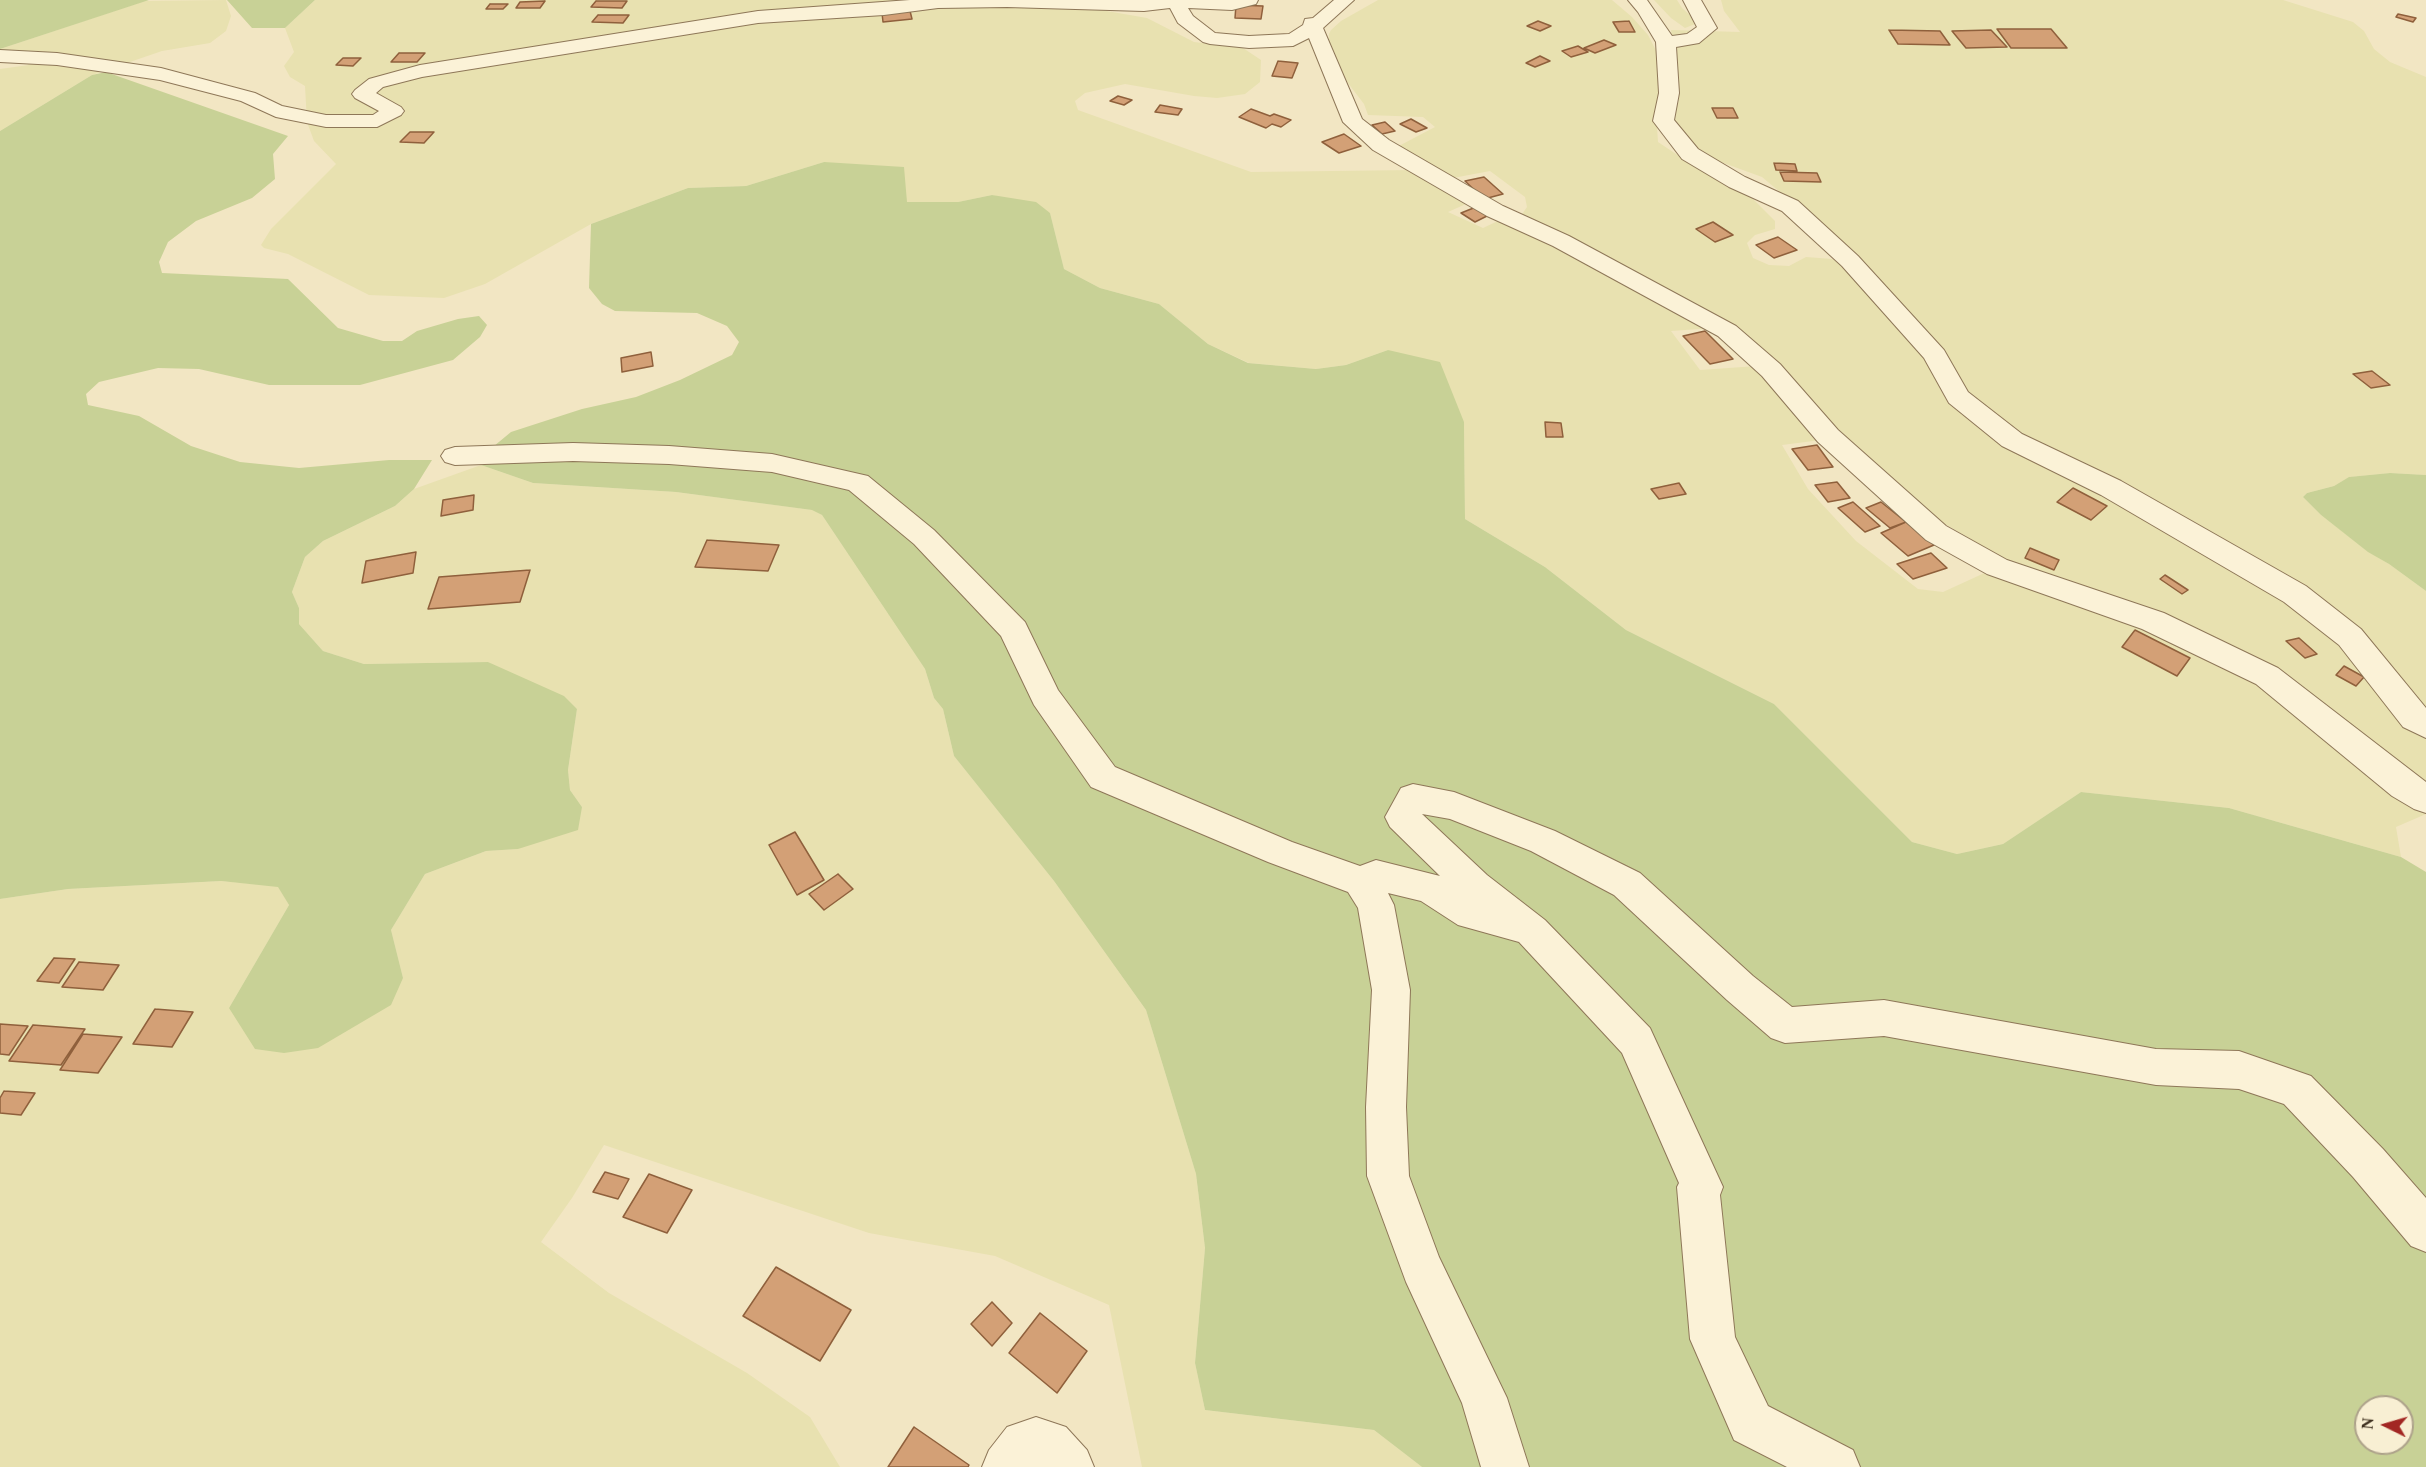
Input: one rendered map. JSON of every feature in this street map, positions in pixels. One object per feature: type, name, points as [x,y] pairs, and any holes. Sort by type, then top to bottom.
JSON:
[{"type":"street","points":[[0,56],[57,59],[161,74],[248,97],[276,111],[326,121],[377,120],[394,111],[362,94],[376,83],[420,71],[758,17],[884,9],[938,2],[1007,1],[1144,5],[1179,2],[1232,4],[1248,0]]},
{"type":"street","points":[[1179,2],[1185,19],[1210,38],[1249,42],[1293,40],[1346,0]]},
{"type":"street","points":[[1638,0],[1666,42],[1669,93],[1663,121],[1690,154],[1737,182],[1790,206],[1850,261],[1935,355],[1958,397],[2012,440],[2111,488],[2295,594],[2350,637],[2415,718],[2426,725]]},
{"type":"street","points":[[1666,42],[1692,39],[1707,28],[1692,0]]},
{"type":"street","points":[[1312,25],[1353,122],[1381,145],[1495,211],[1561,241],[1727,331],[1771,370],[1828,436],[1936,533],[1997,567],[2153,621],[2266,676],[2404,786],[2426,800]]},
{"type":"street","points":[[455,456],[573,452],[669,455],[772,464],[858,483],[924,537],[1014,630],[1045,696],[1103,777],[1280,852],[1361,881],[1376,905],[1391,990],[1386,1107],[1388,1176],[1421,1267],[1484,1398],[1505,1467]]},
{"type":"street","points":[[1836,1467],[1751,1423],[1713,1339],[1698,1187],[1702,1187],[1636,1041],[1532,931],[1474,885],[1402,817],[1413,798],[1454,806],[1543,841],[1627,885],[1740,988],[1785,1025],[1884,1018],[2156,1067],[2239,1070],[2297,1089],[2368,1163],[2426,1232]]},
{"type":"street","points":[[1361,881],[1376,875],[1430,888],[1471,914],[1532,931]]},
{"type":"street","points":[[1006,1467],[1024,1444],[1036,1441],[1049,1443],[1070,1467]]},
{"type":"shaded area","points":[[226,0],[231,16],[226,31],[210,43],[162,51],[92,75],[0,131],[0,69],[29,65],[0,49],[144,1]]},
{"type":"shaded area","points":[[315,0],[1087,0],[1095,9],[1147,18],[1194,42],[1243,48],[1261,60],[1260,82],[1245,94],[1217,98],[1125,84],[1085,93],[1075,101],[1078,110],[1251,172],[1414,170],[1466,204],[1448,212],[1483,228],[1500,220],[1584,259],[1713,328],[1671,331],[1700,370],[1757,366],[1821,440],[1782,445],[1808,489],[1856,541],[1918,589],[1943,592],[1991,570],[2103,610],[2267,682],[2426,811],[2426,814],[2396,827],[2401,857],[2229,808],[2081,792],[2003,844],[1957,854],[1912,842],[1774,704],[1626,630],[1545,567],[1465,519],[1464,422],[1388,350],[1346,365],[1316,369],[1249,363],[1208,344],[1159,304],[1100,288],[1064,269],[1050,213],[992,195],[958,202],[907,202],[824,162],[746,186],[688,188],[591,224],[485,284],[444,298],[369,295],[288,254],[264,248],[261,245],[271,229],[336,164],[314,141],[307,122],[305,86],[290,77],[284,66],[294,52],[285,28]]},
{"type":"shaded area","points":[[1378,0],[1612,0],[1648,35],[1666,70],[1656,112],[1658,142],[1700,170],[1751,197],[1775,221],[1775,229],[1755,235],[1747,243],[1753,258],[1769,265],[1789,266],[1806,257],[1832,259],[1839,263],[1923,356],[1948,403],[2006,448],[2067,474],[2243,571],[2328,630],[2426,738],[2426,794],[2256,662],[2030,574],[1911,504],[1719,319],[1685,298],[1648,283],[1520,217],[1527,207],[1525,197],[1490,171],[1453,178],[1395,148],[1435,127],[1423,117],[1368,115],[1364,104],[1328,57],[1331,30],[1341,21]]},
{"type":"shaded area","points":[[1654,0],[1677,0],[1695,24],[1685,28],[1671,18]]},
{"type":"shaded area","points":[[1721,0],[2283,0],[2353,22],[2364,31],[2374,49],[2390,62],[2426,77],[2426,475],[2390,473],[2350,477],[2334,486],[2307,493],[2303,497],[2321,515],[2368,551],[2426,591],[2426,710],[2376,651],[1987,417],[1798,207],[1762,177],[1699,154],[1671,125],[1679,100],[1671,30],[1740,32],[1724,11]]},
{"type":"shaded area","points":[[481,465],[533,483],[676,492],[813,510],[822,515],[925,669],[934,698],[943,709],[954,756],[1054,881],[1146,1010],[1196,1174],[1205,1248],[1195,1363],[1205,1410],[1374,1430],[1422,1467],[1142,1467],[1109,1305],[995,1256],[869,1233],[604,1145],[572,1198],[541,1242],[609,1293],[747,1373],[810,1417],[840,1467],[0,1467],[0,899],[68,889],[221,881],[278,886],[289,905],[229,1008],[403,978],[391,930],[425,874],[486,851],[518,849],[582,807],[570,790],[568,770],[577,709],[488,662],[364,664],[323,651],[299,624],[299,608],[292,592],[305,557],[323,541],[395,506],[414,489]]},
{"type":"green space","points":[[0,0],[149,0],[0,49]]},
{"type":"green space","points":[[227,0],[315,0],[285,28],[252,28]]},
{"type":"green space","points":[[106,72],[288,136],[273,154],[275,179],[252,198],[196,221],[168,242],[159,262],[162,273],[288,279],[338,328],[383,341],[402,341],[417,331],[458,319],[479,316],[487,325],[480,337],[453,360],[360,385],[269,385],[199,369],[158,368],[99,382],[86,394],[88,405],[139,416],[191,446],[240,462],[299,468],[389,460],[432,460],[414,489],[395,506],[323,541],[305,557],[292,592],[299,608],[299,624],[323,651],[364,664],[488,662],[564,696],[577,709],[568,770],[570,790],[582,807],[578,830],[518,849],[486,851],[425,874],[391,930],[403,978],[391,1005],[318,1048],[284,1053],[255,1049],[229,1008],[289,905],[278,887],[221,881],[68,889],[0,899],[0,131],[92,75]]},
{"type":"green space","points":[[824,162],[904,167],[907,202],[958,202],[992,195],[1036,202],[1050,213],[1064,269],[1100,288],[1159,304],[1208,344],[1248,363],[1316,369],[1346,365],[1388,350],[1440,362],[1464,422],[1465,519],[1545,567],[1626,630],[1774,704],[1912,842],[1957,854],[2003,844],[2081,792],[2229,808],[2401,857],[2426,872],[2426,1467],[1422,1467],[1374,1430],[1205,1410],[1195,1363],[1205,1248],[1196,1174],[1146,1010],[1054,881],[954,756],[943,709],[934,698],[925,669],[822,515],[812,510],[676,492],[533,483],[481,465],[488,451],[511,432],[582,409],[636,397],[680,380],[732,355],[739,342],[727,326],[697,313],[615,311],[602,304],[589,288],[591,224],[688,188],[746,186]]},
{"type":"green space","points":[[2390,473],[2426,475],[2426,591],[2368,552],[2321,515],[2303,497],[2307,493],[2334,486],[2349,477]]},
{"type":"building","points":[[545,1],[540,8],[516,8],[520,2]]},
{"type":"building","points":[[596,1],[627,1],[622,8],[591,7]]},
{"type":"building","points":[[490,4],[508,4],[503,9],[486,9]]},
{"type":"building","points":[[1236,5],[1263,6],[1261,19],[1235,18]]},
{"type":"building","points":[[910,11],[912,19],[883,22],[882,13]]},
{"type":"building","points":[[2398,14],[2416,18],[2413,22],[2396,17]]},
{"type":"building","points":[[598,15],[629,15],[623,23],[592,22]]},
{"type":"building","points":[[1538,21],[1551,26],[1540,31],[1527,26]]},
{"type":"building","points":[[1629,21],[1635,32],[1619,32],[1613,22]]},
{"type":"building","points":[[1997,29],[2051,29],[2067,48],[2011,48]]},
{"type":"building","points":[[1889,30],[1940,31],[1950,45],[1898,44]]},
{"type":"building","points":[[1991,30],[2007,47],[1966,48],[1952,31]]},
{"type":"building","points":[[1604,40],[1616,45],[1595,53],[1584,48]]},
{"type":"building","points":[[1578,46],[1588,52],[1571,57],[1562,51]]},
{"type":"building","points":[[399,53],[425,53],[417,62],[391,62]]},
{"type":"building","points":[[1540,56],[1550,61],[1535,67],[1526,63]]},
{"type":"building","points":[[343,58],[361,58],[353,66],[336,65]]},
{"type":"building","points":[[1278,61],[1298,63],[1292,78],[1272,76]]},
{"type":"building","points":[[1118,96],[1132,100],[1124,105],[1110,101]]},
{"type":"building","points":[[1160,105],[1182,109],[1178,115],[1155,112]]},
{"type":"building","points":[[1712,108],[1733,108],[1738,118],[1717,118]]},
{"type":"building","points":[[1251,109],[1291,120],[1281,127],[1272,124],[1266,128],[1239,117]]},
{"type":"building","points":[[1411,119],[1427,128],[1416,132],[1400,124]]},
{"type":"building","points":[[1385,122],[1395,131],[1382,134],[1372,125]]},
{"type":"building","points":[[410,132],[434,132],[424,143],[400,142]]},
{"type":"building","points":[[1344,134],[1361,146],[1339,153],[1322,142]]},
{"type":"building","points":[[1774,163],[1795,164],[1797,171],[1776,170]]},
{"type":"building","points":[[1780,172],[1817,173],[1821,182],[1784,181]]},
{"type":"building","points":[[1484,177],[1503,194],[1484,199],[1465,181]]},
{"type":"building","points":[[1476,207],[1489,215],[1475,222],[1461,213]]},
{"type":"building","points":[[1713,222],[1733,235],[1715,242],[1696,229]]},
{"type":"building","points":[[1778,237],[1797,250],[1774,258],[1756,245]]},
{"type":"building","points":[[1705,331],[1733,359],[1710,364],[1683,336]]},
{"type":"building","points":[[651,352],[653,366],[622,372],[621,358]]},
{"type":"building","points":[[2372,371],[2390,385],[2371,388],[2353,374]]},
{"type":"building","points":[[1545,422],[1561,423],[1563,437],[1546,437]]},
{"type":"building","points":[[1817,445],[1833,467],[1808,470],[1792,449]]},
{"type":"building","points":[[1837,482],[1850,498],[1828,502],[1815,485]]},
{"type":"building","points":[[1679,483],[1686,494],[1659,499],[1651,489]]},
{"type":"building","points":[[2073,488],[2107,506],[2091,520],[2057,502]]},
{"type":"building","points":[[474,495],[473,510],[441,516],[443,500]]},
{"type":"building","points":[[1853,502],[1880,526],[1865,532],[1838,508]]},
{"type":"building","points":[[1881,502],[1906,522],[1890,528],[1866,508]]},
{"type":"building","points":[[1906,522],[1934,545],[1908,556],[1881,533]]},
{"type":"building","points":[[707,540],[779,545],[768,571],[695,567]]},
{"type":"building","points":[[2030,548],[2059,560],[2054,570],[2025,558]]},
{"type":"building","points":[[416,552],[413,573],[362,583],[366,561]]},
{"type":"building","points":[[1931,553],[1947,568],[1913,579],[1897,564]]},
{"type":"building","points":[[530,570],[520,602],[428,609],[439,577]]},
{"type":"building","points":[[2165,575],[2188,590],[2182,594],[2160,579]]},
{"type":"building","points":[[2135,630],[2190,658],[2177,676],[2122,647]]},
{"type":"building","points":[[2299,638],[2317,654],[2305,658],[2286,641]]},
{"type":"building","points":[[2344,666],[2364,677],[2356,686],[2336,675]]},
{"type":"building","points":[[795,832],[824,880],[797,895],[769,845]]},
{"type":"building","points":[[838,874],[853,889],[824,910],[809,894]]},
{"type":"building","points":[[54,958],[75,959],[59,983],[37,981]]},
{"type":"building","points":[[79,962],[119,965],[103,990],[62,987]]},
{"type":"building","points":[[155,1009],[193,1012],[172,1047],[133,1044]]},
{"type":"building","points":[[0,1024],[28,1026],[9,1055],[0,1054]]},
{"type":"building","points":[[33,1025],[85,1029],[61,1065],[9,1061]]},
{"type":"building","points":[[83,1034],[122,1037],[98,1073],[60,1070]]},
{"type":"building","points":[[4,1091],[35,1093],[21,1115],[0,1113],[0,1098]]},
{"type":"building","points":[[605,1172],[629,1179],[618,1199],[593,1192]]},
{"type":"building","points":[[649,1174],[692,1190],[667,1233],[623,1217]]},
{"type":"building","points":[[776,1267],[851,1310],[820,1361],[743,1316]]},
{"type":"building","points":[[992,1302],[1012,1323],[992,1346],[971,1324]]},
{"type":"building","points":[[1040,1313],[1087,1351],[1057,1393],[1009,1353]]},
{"type":"building","points":[[914,1427],[969,1465],[968,1467],[888,1467]]}]
